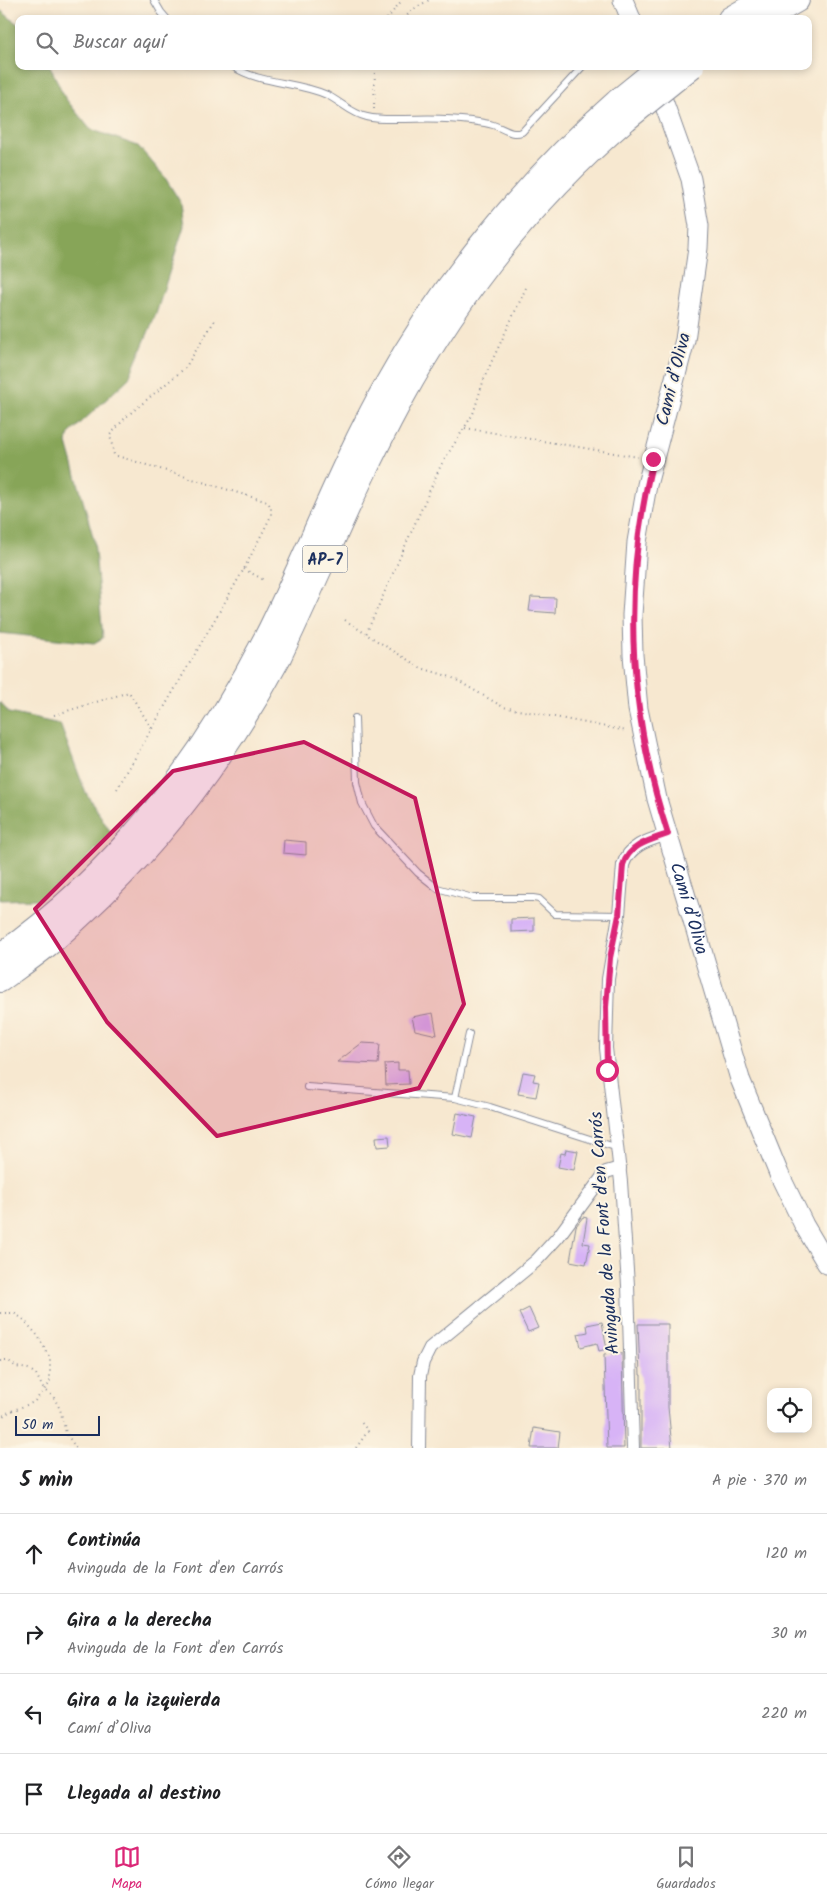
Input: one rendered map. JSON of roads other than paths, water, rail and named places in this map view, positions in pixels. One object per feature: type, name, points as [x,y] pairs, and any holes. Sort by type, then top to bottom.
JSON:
[{"type":"highway","points":[[737,15],[763,0]]},
{"type":"highway","points":[[771,15],[797,0]]},
{"type":"highway","name":"AP-7","points":[[0,980],[47,946],[110,888],[159,836],[216,758],[263,687],[279,657],[379,442],[401,399],[437,338],[510,237],[594,147],[622,109],[657,70]]},
{"type":"highway","name":"AP-7","points":[[0,956],[54,913],[125,847],[160,805],[213,729],[266,639],[359,435],[387,384],[447,290],[503,219],[565,149],[622,109],[685,70]]},
{"type":"street","points":[[623,0],[629,15]]},
{"type":"street","name":"Camí d’Oliva","points":[[652,70],[686,165],[694,194],[699,226],[698,248],[684,340],[653,459],[641,514],[634,572],[633,656],[642,734],[657,799],[740,1079],[779,1174],[804,1225],[827,1264]]},
{"type":"street","name":"Avinguda de la Font d'en Carrós","points":[[633,1448],[628,1285],[620,1168],[607,1070],[606,1020],[610,958],[619,915],[625,857],[634,848],[646,841],[668,834]]},
{"type":"street","points":[[418,1448],[420,1376],[423,1362],[430,1348],[536,1261],[558,1237],[606,1172],[620,1168]]},
{"type":"lane","points":[[154,0],[164,15]]},
{"type":"lane","points":[[239,70],[260,79],[314,90],[327,95],[363,116],[374,118],[440,118],[469,121],[495,126],[513,134],[518,133],[528,125],[579,70]]},
{"type":"lane","points":[[355,718],[357,782],[362,803],[374,826],[425,880],[437,888],[473,898],[539,899],[555,914],[619,915]]},
{"type":"lane","points":[[455,1098],[469,1034]]},
{"type":"lane","points":[[308,1088],[455,1098],[490,1106],[618,1148]]}]
